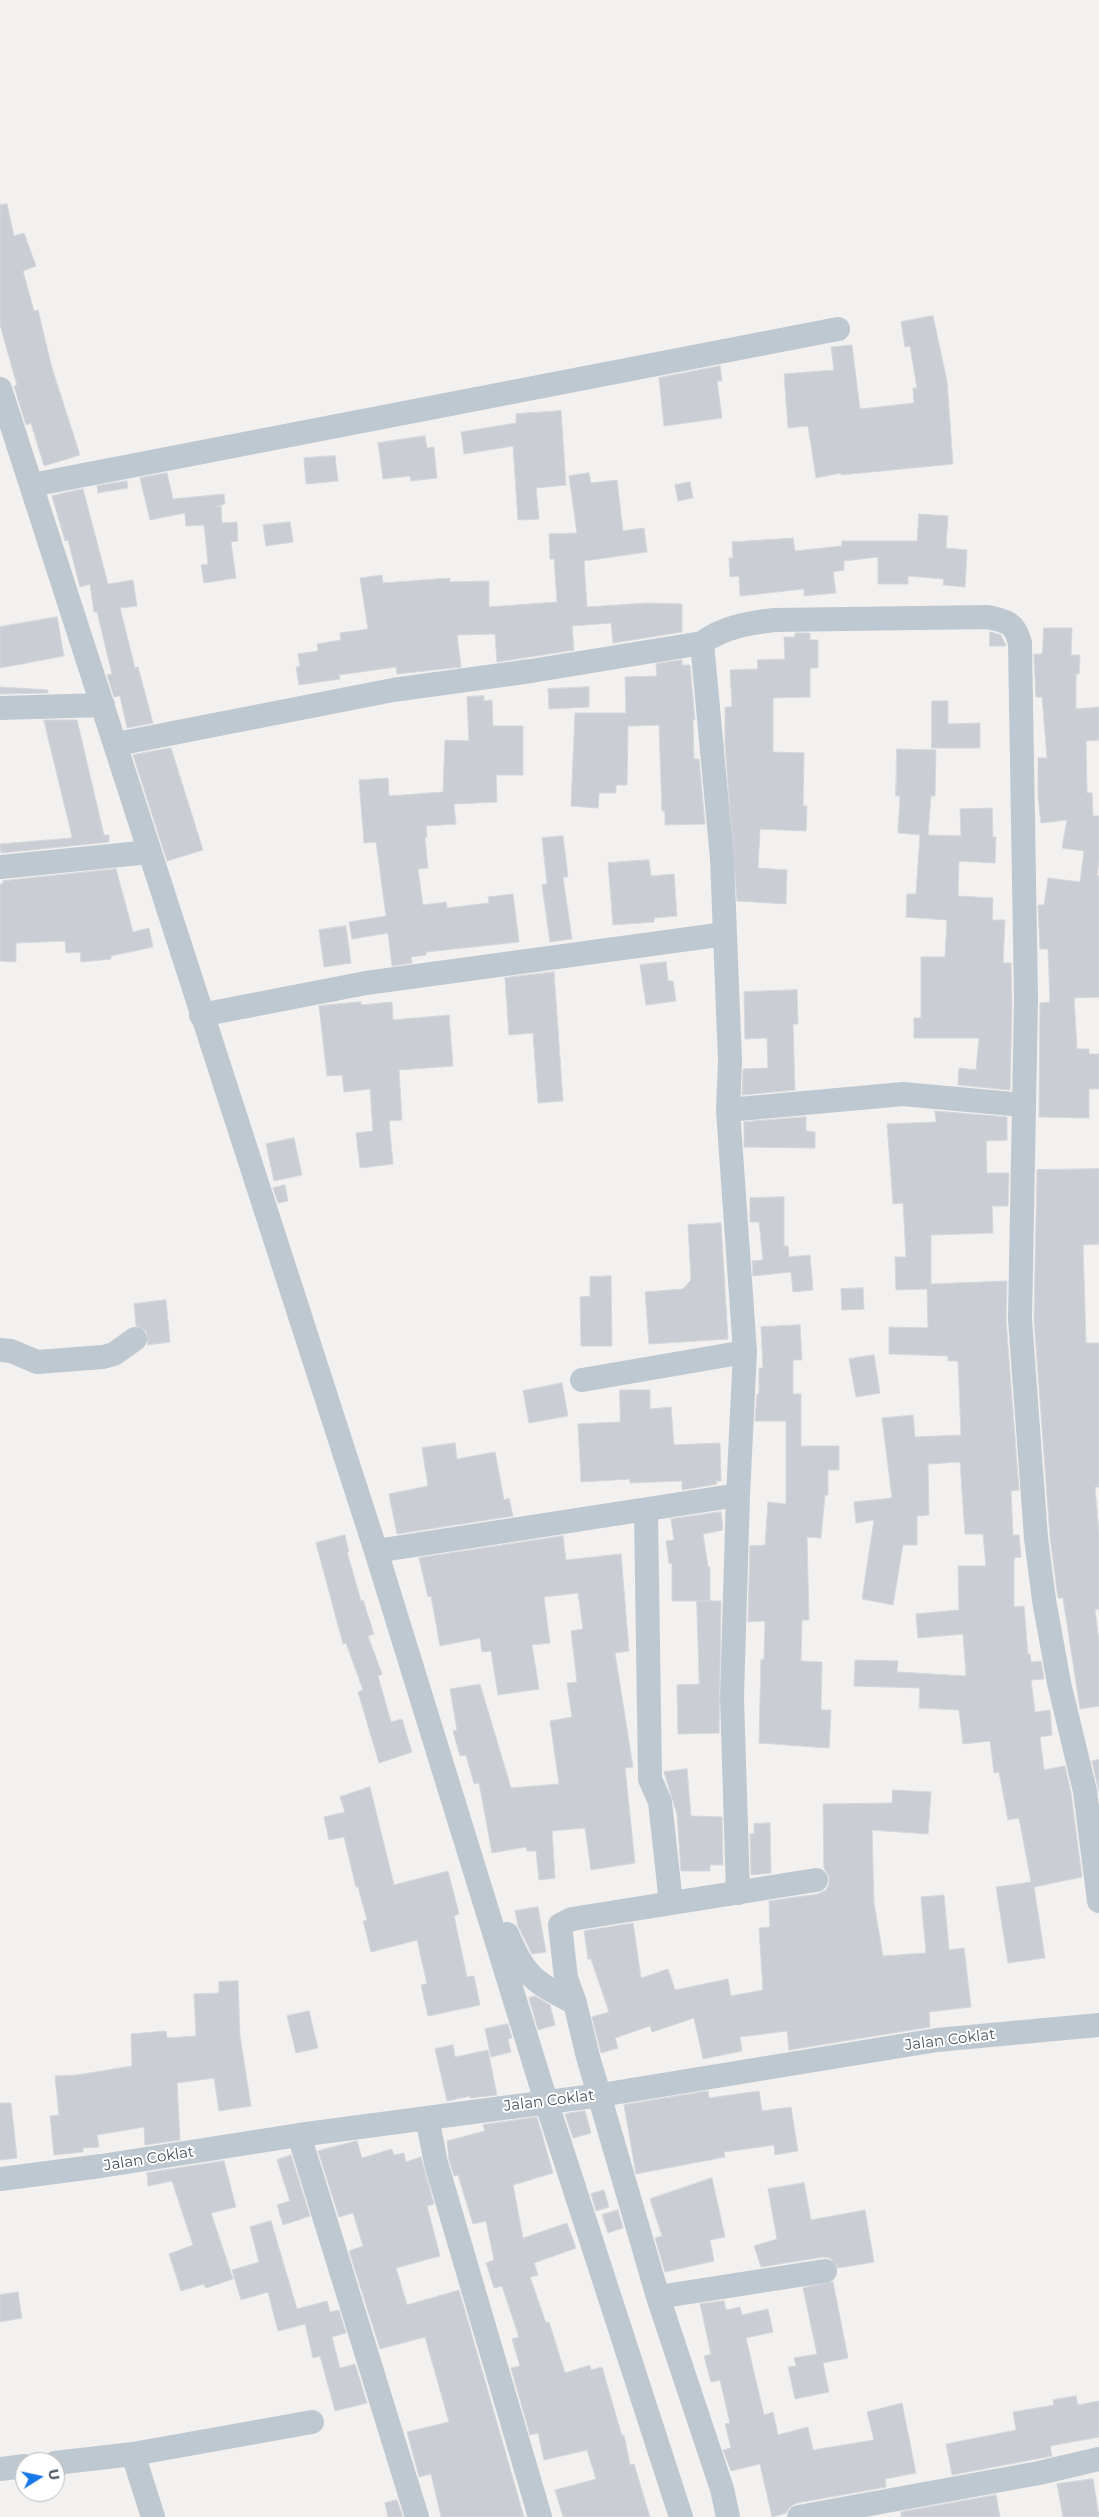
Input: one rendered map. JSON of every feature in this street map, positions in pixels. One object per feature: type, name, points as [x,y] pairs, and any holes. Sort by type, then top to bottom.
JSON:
[{"type":"street","points":[[32,485],[838,329]]},
{"type":"street","points":[[1,397],[32,485],[117,744],[201,1015],[247,1148],[376,1551],[546,2101],[682,2517]]},
{"type":"street","points":[[117,744],[392,690],[531,671],[702,643],[712,636],[744,624],[774,620],[988,618],[1009,624],[1017,631],[1020,643],[1026,989],[1020,1319],[1036,1538],[1044,1600],[1059,1683],[1092,1792],[1098,1888]]},
{"type":"street","points":[[702,643],[722,859],[730,1061],[728,1110],[746,1352],[738,1495],[732,1697],[738,1893]]},
{"type":"street","points":[[0,708],[103,705]]},
{"type":"street","points":[[0,868],[150,852]]},
{"type":"street","points":[[201,1015],[366,983],[725,934]]},
{"type":"street","points":[[728,1110],[903,1094],[1023,1105]]},
{"type":"street","points":[[0,1350],[11,1351],[37,1362],[104,1357],[114,1354],[135,1339]]},
{"type":"street","points":[[582,1380],[746,1352]]},
{"type":"street","points":[[376,1551],[646,1511],[738,1495]]},
{"type":"street","points":[[646,1511],[650,1779],[660,1802],[671,1903]]},
{"type":"street","points":[[444,1776],[462,1804],[470,1822],[505,1930],[518,1961],[528,1975],[540,1985],[575,2003]]},
{"type":"street","points":[[728,2517],[722,2489],[658,2297],[601,2095],[588,2057],[575,2003],[566,1978],[560,1925],[572,1919],[816,1880]]},
{"type":"street","name":"Jalan Coklat","points":[[0,2179],[101,2166],[299,2135],[601,2095],[937,2040],[1099,2025]]},
{"type":"street","points":[[427,2118],[438,2172],[540,2517]]},
{"type":"street","points":[[299,2135],[418,2517]]},
{"type":"street","points":[[658,2297],[825,2271]]},
{"type":"street","points":[[65,2462],[133,2454],[312,2422]]},
{"type":"street","points":[[133,2454],[152,2517]]},
{"type":"street","points":[[799,2517],[1040,2473],[1099,2458]]},
{"type":"street","points":[[0,2469],[15,2467]]},
{"type":"building","points":[[7,204],[14,236],[24,233],[36,266],[23,271],[34,311],[38,310],[52,368],[80,455],[44,466],[31,423],[26,425],[14,386],[17,385],[0,325],[0,205]]},
{"type":"building","points":[[933,316],[947,381],[953,464],[841,475],[841,473],[816,478],[808,426],[788,428],[784,374],[834,370],[831,347],[852,345],[860,409],[914,403],[913,388],[917,388],[910,346],[905,347],[901,322]]},
{"type":"building","points":[[720,366],[722,381],[717,381],[722,418],[664,426],[659,378]]},
{"type":"building","points":[[561,411],[566,485],[536,488],[539,519],[518,520],[513,446],[464,454],[461,432],[516,423],[516,414]]},
{"type":"building","points":[[425,436],[427,448],[434,447],[437,478],[411,481],[410,476],[383,479],[378,443]]},
{"type":"building","points":[[335,456],[338,481],[306,484],[304,458]]},
{"type":"building","points":[[167,473],[173,499],[224,494],[225,504],[215,507],[221,506],[222,523],[237,522],[238,541],[231,542],[236,578],[204,583],[201,565],[208,564],[204,525],[186,526],[185,513],[150,520],[140,478]]},
{"type":"building","points":[[589,473],[591,483],[617,480],[623,531],[644,528],[647,552],[584,561],[587,607],[647,603],[682,604],[682,632],[613,643],[611,623],[572,626],[574,650],[497,662],[495,634],[457,635],[461,667],[397,674],[396,667],[339,675],[340,679],[299,685],[296,667],[300,666],[298,654],[318,651],[317,644],[341,640],[340,633],[368,629],[360,578],[382,575],[383,583],[450,578],[450,582],[489,581],[489,607],[557,602],[554,559],[550,559],[549,534],[577,533],[569,476]]},
{"type":"building","points":[[127,481],[128,488],[98,493],[97,486]]},
{"type":"building","points":[[690,482],[693,498],[678,501],[675,485]]},
{"type":"building","points":[[83,489],[108,584],[133,580],[137,606],[120,608],[135,668],[138,667],[153,723],[127,728],[120,696],[114,697],[107,675],[112,674],[97,612],[94,612],[90,584],[80,587],[68,540],[65,541],[52,496]]},
{"type":"building","points":[[919,514],[948,516],[946,548],[967,550],[965,587],[943,585],[944,579],[908,576],[908,584],[878,584],[878,557],[844,561],[844,570],[833,572],[836,593],[804,596],[804,589],[740,596],[739,576],[730,577],[729,558],[733,558],[732,542],[793,538],[795,551],[842,546],[842,541],[917,541]]},
{"type":"building","points":[[290,522],[293,542],[266,546],[263,525]]},
{"type":"building","points":[[57,617],[64,656],[0,668],[0,627]]},
{"type":"building","points":[[1044,628],[1072,628],[1071,655],[1080,655],[1079,674],[1076,674],[1076,709],[1099,707],[1099,740],[1086,741],[1087,793],[1092,793],[1093,816],[1099,816],[1097,876],[1099,876],[1099,997],[1074,998],[1077,1049],[1089,1049],[1089,1054],[1099,1054],[1099,1089],[1089,1089],[1089,1118],[1039,1117],[1040,1003],[1050,1002],[1048,949],[1040,949],[1038,905],[1044,905],[1048,878],[1080,882],[1084,851],[1062,848],[1067,820],[1041,823],[1038,797],[1038,758],[1047,758],[1042,697],[1036,697],[1034,654],[1042,654]]},
{"type":"building","points":[[990,632],[1001,635],[1006,646],[990,646]]},
{"type":"building","points":[[795,633],[810,633],[810,640],[818,640],[818,668],[810,668],[810,697],[773,698],[773,752],[804,753],[803,806],[807,806],[806,831],[760,829],[758,868],[787,870],[786,904],[737,901],[725,745],[725,707],[732,707],[730,670],[758,669],[757,660],[785,659],[784,637],[795,637]]},
{"type":"building","points":[[682,660],[682,665],[690,665],[695,720],[693,720],[694,759],[699,759],[705,824],[665,825],[665,811],[662,811],[659,725],[628,726],[627,785],[616,785],[616,793],[599,793],[598,808],[571,806],[575,713],[626,713],[625,677],[657,676],[656,664]]},
{"type":"building","points":[[0,687],[48,690],[48,693],[0,694]]},
{"type":"building","points":[[589,687],[589,707],[549,709],[548,689]]},
{"type":"building","points":[[484,696],[484,701],[492,700],[493,726],[523,726],[523,775],[496,775],[497,802],[454,804],[456,824],[426,826],[427,837],[425,838],[428,868],[418,869],[423,905],[446,902],[447,908],[489,903],[488,897],[513,894],[519,942],[426,952],[426,955],[411,957],[412,963],[392,966],[388,933],[352,939],[349,922],[386,916],[376,842],[364,843],[359,780],[388,778],[389,796],[443,792],[445,740],[469,741],[467,697]]},
{"type":"building","points":[[932,701],[948,701],[948,724],[980,723],[980,748],[932,748]]},
{"type":"building","points":[[44,720],[77,720],[104,835],[109,835],[109,842],[1,853],[0,844],[72,838]]},
{"type":"building","points":[[171,748],[203,850],[167,861],[133,755]]},
{"type":"building","points":[[897,749],[936,750],[935,796],[931,796],[928,835],[961,836],[960,809],[992,808],[993,837],[996,837],[995,863],[959,861],[958,896],[993,898],[992,920],[1005,920],[1003,963],[1011,963],[1010,1090],[958,1085],[959,1068],[976,1070],[979,1038],[914,1038],[914,1018],[921,1018],[921,957],[945,957],[947,920],[906,917],[907,894],[916,894],[920,835],[898,833],[900,796],[896,796]]},
{"type":"building","points":[[563,836],[568,877],[563,877],[572,939],[550,942],[542,885],[547,884],[542,838]]},
{"type":"building","points":[[649,860],[651,876],[674,874],[677,916],[654,918],[654,922],[613,925],[608,863]]},
{"type":"building","points":[[116,869],[133,932],[149,928],[153,947],[111,956],[111,959],[81,962],[80,952],[66,953],[65,941],[16,943],[16,962],[0,961],[0,884],[3,884],[3,881]]},
{"type":"building","points":[[346,926],[351,963],[324,967],[319,930]]},
{"type":"building","points":[[666,962],[668,981],[673,981],[676,1001],[646,1005],[640,965]]},
{"type":"building","points":[[554,972],[563,1101],[538,1103],[533,1033],[509,1035],[505,978]]},
{"type":"building","points":[[797,990],[798,1024],[793,1024],[795,1090],[742,1095],[743,1069],[768,1068],[767,1038],[745,1039],[744,992]]},
{"type":"building","points":[[361,1002],[361,1005],[392,1002],[393,1020],[449,1015],[453,1066],[399,1070],[402,1120],[389,1121],[393,1164],[360,1168],[356,1133],[373,1131],[370,1089],[344,1092],[342,1075],[327,1076],[319,1006]]},
{"type":"building","points":[[935,1111],[1007,1117],[1007,1140],[986,1141],[987,1173],[1009,1173],[1008,1206],[992,1206],[993,1233],[931,1235],[931,1284],[1007,1281],[1006,1320],[1019,1490],[1011,1491],[1013,1535],[1019,1535],[1021,1557],[1014,1558],[1014,1607],[1024,1606],[1028,1654],[1030,1654],[1031,1662],[1041,1661],[1044,1679],[1031,1680],[1035,1712],[1050,1710],[1052,1735],[1040,1737],[1044,1770],[1065,1766],[1071,1793],[1082,1877],[1034,1887],[1045,1958],[1008,1963],[996,1887],[1031,1882],[1019,1818],[1008,1820],[999,1772],[994,1773],[990,1741],[963,1744],[959,1710],[919,1708],[920,1688],[854,1686],[855,1660],[898,1661],[897,1672],[966,1676],[963,1634],[918,1638],[916,1614],[959,1610],[958,1566],[986,1566],[983,1534],[965,1534],[960,1462],[928,1464],[929,1515],[917,1516],[917,1545],[903,1545],[893,1605],[862,1599],[874,1520],[856,1523],[854,1502],[892,1498],[882,1418],[913,1415],[915,1437],[961,1435],[958,1361],[948,1361],[948,1356],[889,1354],[889,1327],[928,1328],[927,1289],[896,1290],[895,1257],[906,1257],[903,1203],[893,1204],[887,1124],[936,1122]]},
{"type":"building","points":[[806,1117],[806,1131],[815,1132],[815,1148],[744,1147],[744,1122]]},
{"type":"building","points":[[294,1138],[302,1175],[274,1181],[266,1144]]},
{"type":"building","points":[[1099,1169],[1099,1244],[1083,1245],[1086,1343],[1099,1343],[1099,1487],[1095,1487],[1099,1534],[1099,1609],[1095,1610],[1099,1642],[1099,1706],[1080,1709],[1063,1598],[1058,1598],[1050,1537],[1034,1319],[1037,1170]]},
{"type":"building","points":[[285,1185],[288,1201],[278,1203],[273,1188]]},
{"type":"building","points":[[784,1197],[784,1246],[788,1246],[789,1257],[810,1255],[813,1290],[793,1292],[791,1272],[753,1276],[752,1261],[763,1260],[759,1222],[750,1222],[750,1198]]},
{"type":"building","points":[[721,1223],[728,1339],[649,1344],[645,1292],[683,1289],[691,1280],[688,1225]]},
{"type":"building","points":[[611,1276],[612,1346],[581,1346],[580,1297],[590,1296],[590,1277]]},
{"type":"building","points":[[863,1288],[864,1309],[842,1310],[841,1289]]},
{"type":"building","points":[[166,1300],[170,1342],[148,1345],[146,1331],[136,1326],[134,1304]]},
{"type":"building","points":[[800,1325],[802,1360],[793,1360],[793,1394],[801,1394],[801,1446],[839,1446],[839,1470],[828,1470],[828,1495],[825,1495],[821,1538],[807,1537],[809,1620],[802,1620],[801,1661],[822,1662],[821,1710],[831,1710],[829,1748],[759,1743],[761,1659],[764,1660],[765,1621],[748,1622],[750,1546],[765,1545],[768,1502],[786,1504],[786,1421],[755,1421],[757,1394],[759,1394],[759,1368],[763,1368],[761,1327]]},
{"type":"building","points":[[874,1355],[880,1393],[856,1397],[849,1359]]},
{"type":"building","points":[[562,1383],[568,1416],[529,1423],[523,1391]]},
{"type":"building","points":[[620,1390],[650,1390],[650,1409],[671,1407],[674,1445],[720,1443],[721,1481],[716,1481],[717,1484],[682,1490],[682,1481],[630,1483],[630,1479],[581,1482],[578,1424],[620,1422]]},
{"type":"building","points":[[455,1443],[457,1459],[495,1452],[504,1500],[509,1498],[513,1516],[397,1534],[389,1494],[428,1486],[422,1448]]},
{"type":"building","points":[[721,1512],[723,1530],[703,1534],[708,1567],[710,1567],[710,1601],[672,1601],[672,1563],[669,1564],[666,1541],[674,1540],[671,1519]]},
{"type":"building","points":[[345,1535],[349,1552],[347,1552],[361,1601],[363,1600],[374,1634],[368,1636],[382,1674],[378,1676],[391,1722],[402,1719],[412,1752],[379,1763],[358,1692],[363,1690],[346,1643],[343,1644],[316,1543]]},
{"type":"building","points":[[563,1536],[566,1560],[621,1554],[629,1651],[615,1653],[633,1767],[625,1768],[635,1863],[591,1870],[585,1828],[552,1831],[555,1878],[539,1880],[536,1851],[527,1851],[526,1847],[492,1853],[479,1783],[474,1784],[466,1755],[460,1756],[453,1731],[457,1730],[450,1689],[480,1684],[511,1788],[559,1784],[550,1721],[572,1717],[567,1683],[577,1682],[571,1631],[583,1629],[578,1593],[544,1597],[550,1643],[532,1645],[539,1689],[498,1695],[491,1651],[482,1652],[480,1638],[440,1646],[431,1596],[428,1597],[419,1558]]},
{"type":"building","points":[[697,1601],[721,1601],[719,1733],[678,1734],[677,1685],[699,1684]]},
{"type":"building","points":[[1099,1760],[1099,1792],[1092,1761]]},
{"type":"building","points":[[687,1769],[691,1816],[722,1817],[723,1865],[710,1865],[710,1871],[681,1871],[677,1814],[664,1772]]},
{"type":"building","points":[[370,1787],[394,1885],[448,1871],[459,1914],[454,1916],[467,1977],[474,1976],[480,2005],[428,2016],[421,1985],[427,1984],[417,1940],[371,1952],[363,1921],[367,1920],[358,1887],[356,1887],[344,1837],[329,1840],[324,1817],[345,1812],[340,1797]]},
{"type":"building","points":[[893,1790],[931,1792],[928,1834],[872,1830],[874,1903],[883,1956],[926,1953],[921,1897],[944,1895],[949,1950],[964,1948],[971,2007],[929,2012],[930,2027],[789,2050],[787,2031],[740,2037],[742,2051],[703,2059],[694,2018],[652,2032],[650,2026],[615,2038],[618,2048],[601,2053],[592,2017],[609,2012],[591,1959],[588,1959],[584,1931],[633,1923],[641,1978],[668,1969],[675,1990],[728,1979],[731,1996],[763,1990],[759,1928],[770,1927],[769,1901],[818,1894],[826,1890],[829,1884],[829,1877],[824,1868],[823,1804],[892,1803]]},
{"type":"building","points":[[770,1823],[771,1873],[751,1875],[750,1834],[754,1834],[754,1824]]},
{"type":"building","points":[[538,1907],[546,1952],[532,1954],[518,1926],[515,1911]]},
{"type":"building","points":[[238,1981],[240,2036],[251,2106],[219,2111],[214,2078],[177,2083],[180,2140],[145,2145],[144,2127],[97,2135],[99,2147],[83,2148],[83,2152],[54,2155],[50,2116],[59,2115],[55,2076],[77,2075],[132,2066],[131,2034],[166,2031],[167,2038],[196,2036],[194,1994],[219,1993],[219,1982]]},
{"type":"building","points":[[535,1996],[550,2005],[555,2025],[538,2030],[529,1998]]},
{"type":"building","points":[[309,2011],[318,2048],[296,2053],[287,2016]]},
{"type":"building","points":[[508,2024],[512,2038],[508,2039],[511,2052],[491,2057],[485,2029]]},
{"type":"building","points":[[453,2045],[455,2057],[488,2050],[497,2095],[470,2098],[470,2096],[447,2101],[435,2049]]},
{"type":"building","points":[[708,2091],[709,2098],[759,2091],[762,2111],[791,2107],[798,2151],[775,2155],[774,2145],[724,2152],[725,2157],[636,2174],[624,2105]]},
{"type":"building","points":[[0,2103],[11,2103],[17,2158],[0,2160]]},
{"type":"building","points":[[585,2111],[591,2133],[573,2138],[565,2114]]},
{"type":"building","points":[[537,2117],[553,2173],[513,2185],[523,2238],[567,2223],[576,2248],[534,2263],[538,2275],[530,2277],[546,2323],[549,2322],[565,2373],[590,2365],[591,2370],[602,2367],[622,2436],[624,2435],[630,2465],[634,2464],[650,2517],[563,2517],[555,2490],[596,2479],[587,2450],[544,2460],[538,2433],[530,2435],[511,2368],[520,2366],[512,2339],[519,2337],[502,2286],[494,2288],[486,2263],[494,2260],[486,2221],[473,2224],[458,2175],[454,2176],[449,2160],[447,2141],[485,2131],[483,2125]]},
{"type":"building","points":[[357,2141],[362,2158],[392,2149],[394,2155],[404,2153],[406,2162],[421,2157],[434,2204],[427,2206],[440,2256],[396,2268],[407,2305],[459,2290],[524,2517],[441,2517],[431,2474],[419,2477],[407,2432],[449,2422],[425,2337],[380,2349],[349,2251],[363,2246],[353,2213],[339,2217],[318,2151]]},
{"type":"building","points":[[291,2155],[310,2216],[283,2225],[277,2205],[290,2201],[277,2160]]},
{"type":"building","points":[[224,2161],[236,2207],[211,2213],[233,2279],[206,2288],[204,2284],[181,2291],[169,2254],[193,2245],[172,2181],[148,2186],[147,2173]]},
{"type":"building","points":[[712,2178],[725,2237],[710,2240],[714,2261],[665,2272],[655,2238],[662,2236],[650,2199]]},
{"type":"building","points":[[804,2183],[811,2220],[865,2210],[874,2262],[838,2268],[830,2258],[823,2257],[761,2267],[754,2246],[777,2239],[768,2189]]},
{"type":"building","points":[[604,2190],[609,2207],[596,2211],[591,2194]]},
{"type":"building","points":[[618,2210],[623,2228],[608,2233],[602,2215]]},
{"type":"building","points":[[271,2221],[297,2309],[327,2301],[330,2312],[339,2310],[346,2333],[332,2337],[340,2368],[355,2364],[367,2403],[335,2411],[320,2356],[313,2358],[305,2324],[278,2331],[268,2292],[241,2300],[232,2270],[259,2262],[250,2227]]},
{"type":"building","points":[[833,2282],[848,2358],[823,2363],[829,2392],[795,2399],[788,2367],[796,2366],[794,2358],[817,2354],[803,2288]]},
{"type":"building","points":[[18,2292],[22,2318],[0,2322],[0,2295]]},
{"type":"building","points":[[724,2301],[726,2310],[740,2307],[742,2315],[768,2309],[773,2332],[746,2338],[764,2415],[773,2412],[778,2435],[808,2427],[813,2450],[874,2440],[867,2412],[902,2403],[916,2473],[885,2479],[886,2487],[797,2503],[790,2507],[786,2513],[772,2517],[760,2464],[731,2471],[723,2450],[731,2448],[725,2424],[730,2423],[720,2380],[711,2382],[704,2356],[711,2354],[700,2304]]},
{"type":"building","points":[[1076,2396],[1078,2405],[1099,2401],[1099,2437],[1050,2446],[1052,2456],[952,2475],[946,2444],[1016,2430],[1013,2412],[1054,2405],[1053,2400]]},
{"type":"building","points":[[1093,2479],[1099,2517],[1063,2517],[1057,2484]]},
{"type":"building","points":[[996,2495],[1000,2517],[901,2517],[901,2512]]},
{"type":"building","points":[[397,2500],[403,2517],[388,2517],[385,2503]]}]
